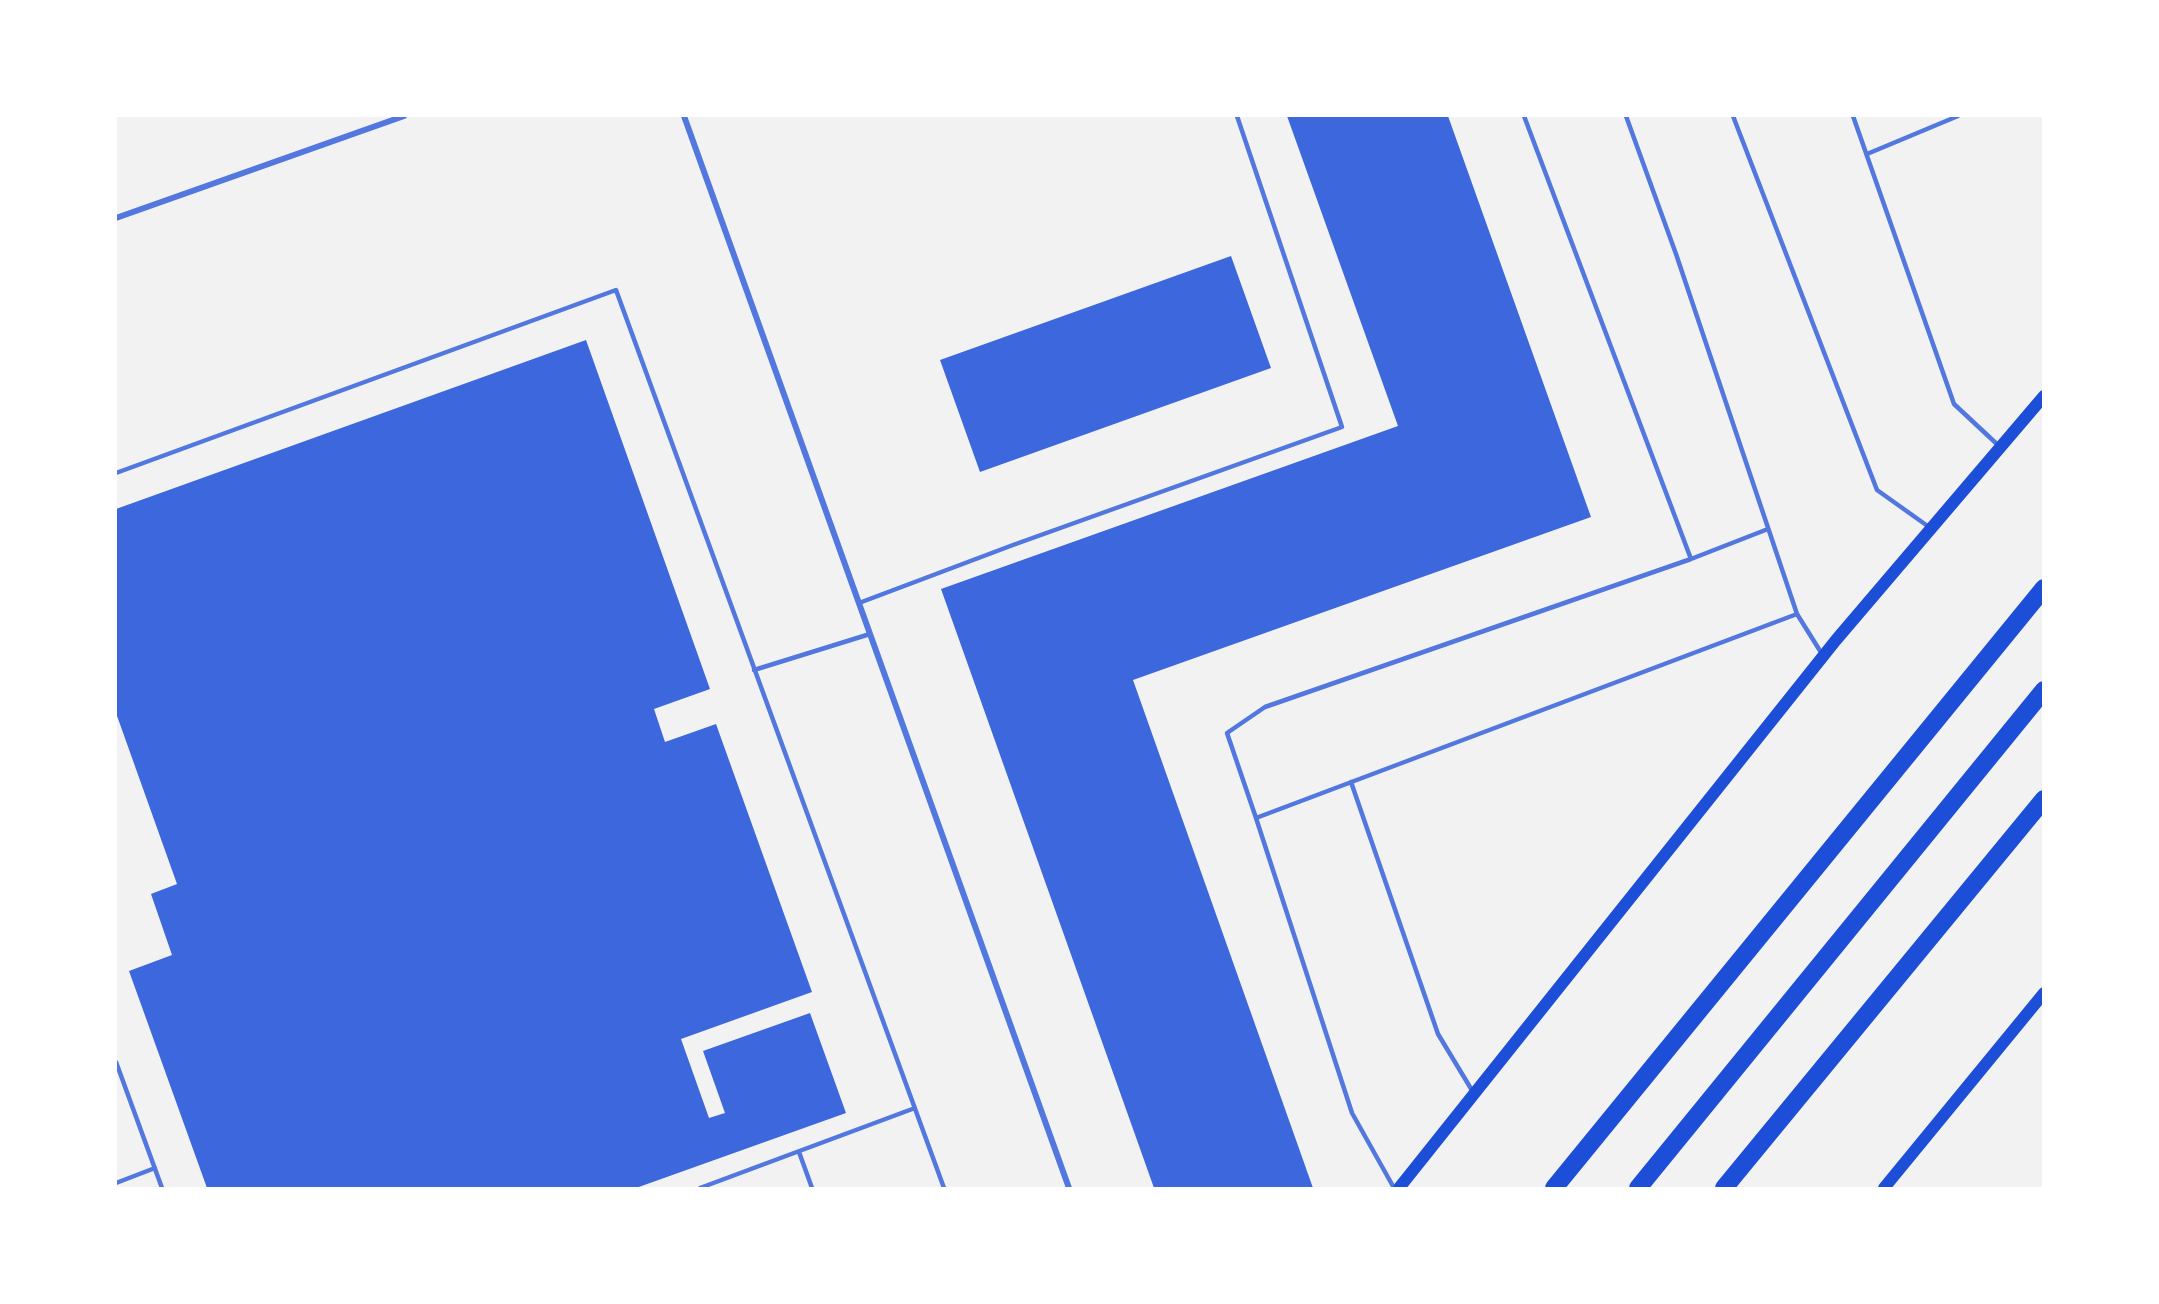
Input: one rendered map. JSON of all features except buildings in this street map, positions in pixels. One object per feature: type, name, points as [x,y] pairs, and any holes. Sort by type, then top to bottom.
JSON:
[{"type":"highway","points":[[1554,1188],[2043,588]]},
{"type":"highway","points":[[1638,1188],[2043,690]]},
{"type":"highway","points":[[1724,1188],[2043,799]]},
{"type":"main road","points":[[1396,1188],[1474,1094],[1823,657],[2043,396]]},
{"type":"main road","points":[[1884,1188],[2043,993]]},
{"type":"street","points":[[117,218],[404,116]]},
{"type":"street","points":[[684,116],[1069,1188]]},
{"type":"lane","points":[[859,603],[1341,427],[1237,116]]},
{"type":"lane","points":[[1524,116],[1690,560]]},
{"type":"lane","points":[[1626,116],[1676,254],[1797,614],[1823,657]]},
{"type":"lane","points":[[1733,116],[1877,490],[1932,529]]},
{"type":"lane","points":[[1853,116],[1954,404],[2001,447]]},
{"type":"lane","points":[[1867,154],[1958,116]]},
{"type":"lane","points":[[116,210],[117,218]]},
{"type":"lane","points":[[116,473],[616,290],[944,1188]]},
{"type":"lane","points":[[1396,1188],[1352,1113],[1227,733],[1265,707],[1690,560],[1768,529]]},
{"type":"lane","points":[[1256,818],[1797,614]]},
{"type":"lane","points":[[754,670],[870,634]]},
{"type":"lane","points":[[1351,782],[1438,1034],[1474,1094]]},
{"type":"lane","points":[[116,1062],[162,1188]]},
{"type":"lane","points":[[700,1188],[915,1108]]},
{"type":"lane","points":[[799,1152],[812,1188]]},
{"type":"lane","points":[[116,1183],[155,1168]]}]
